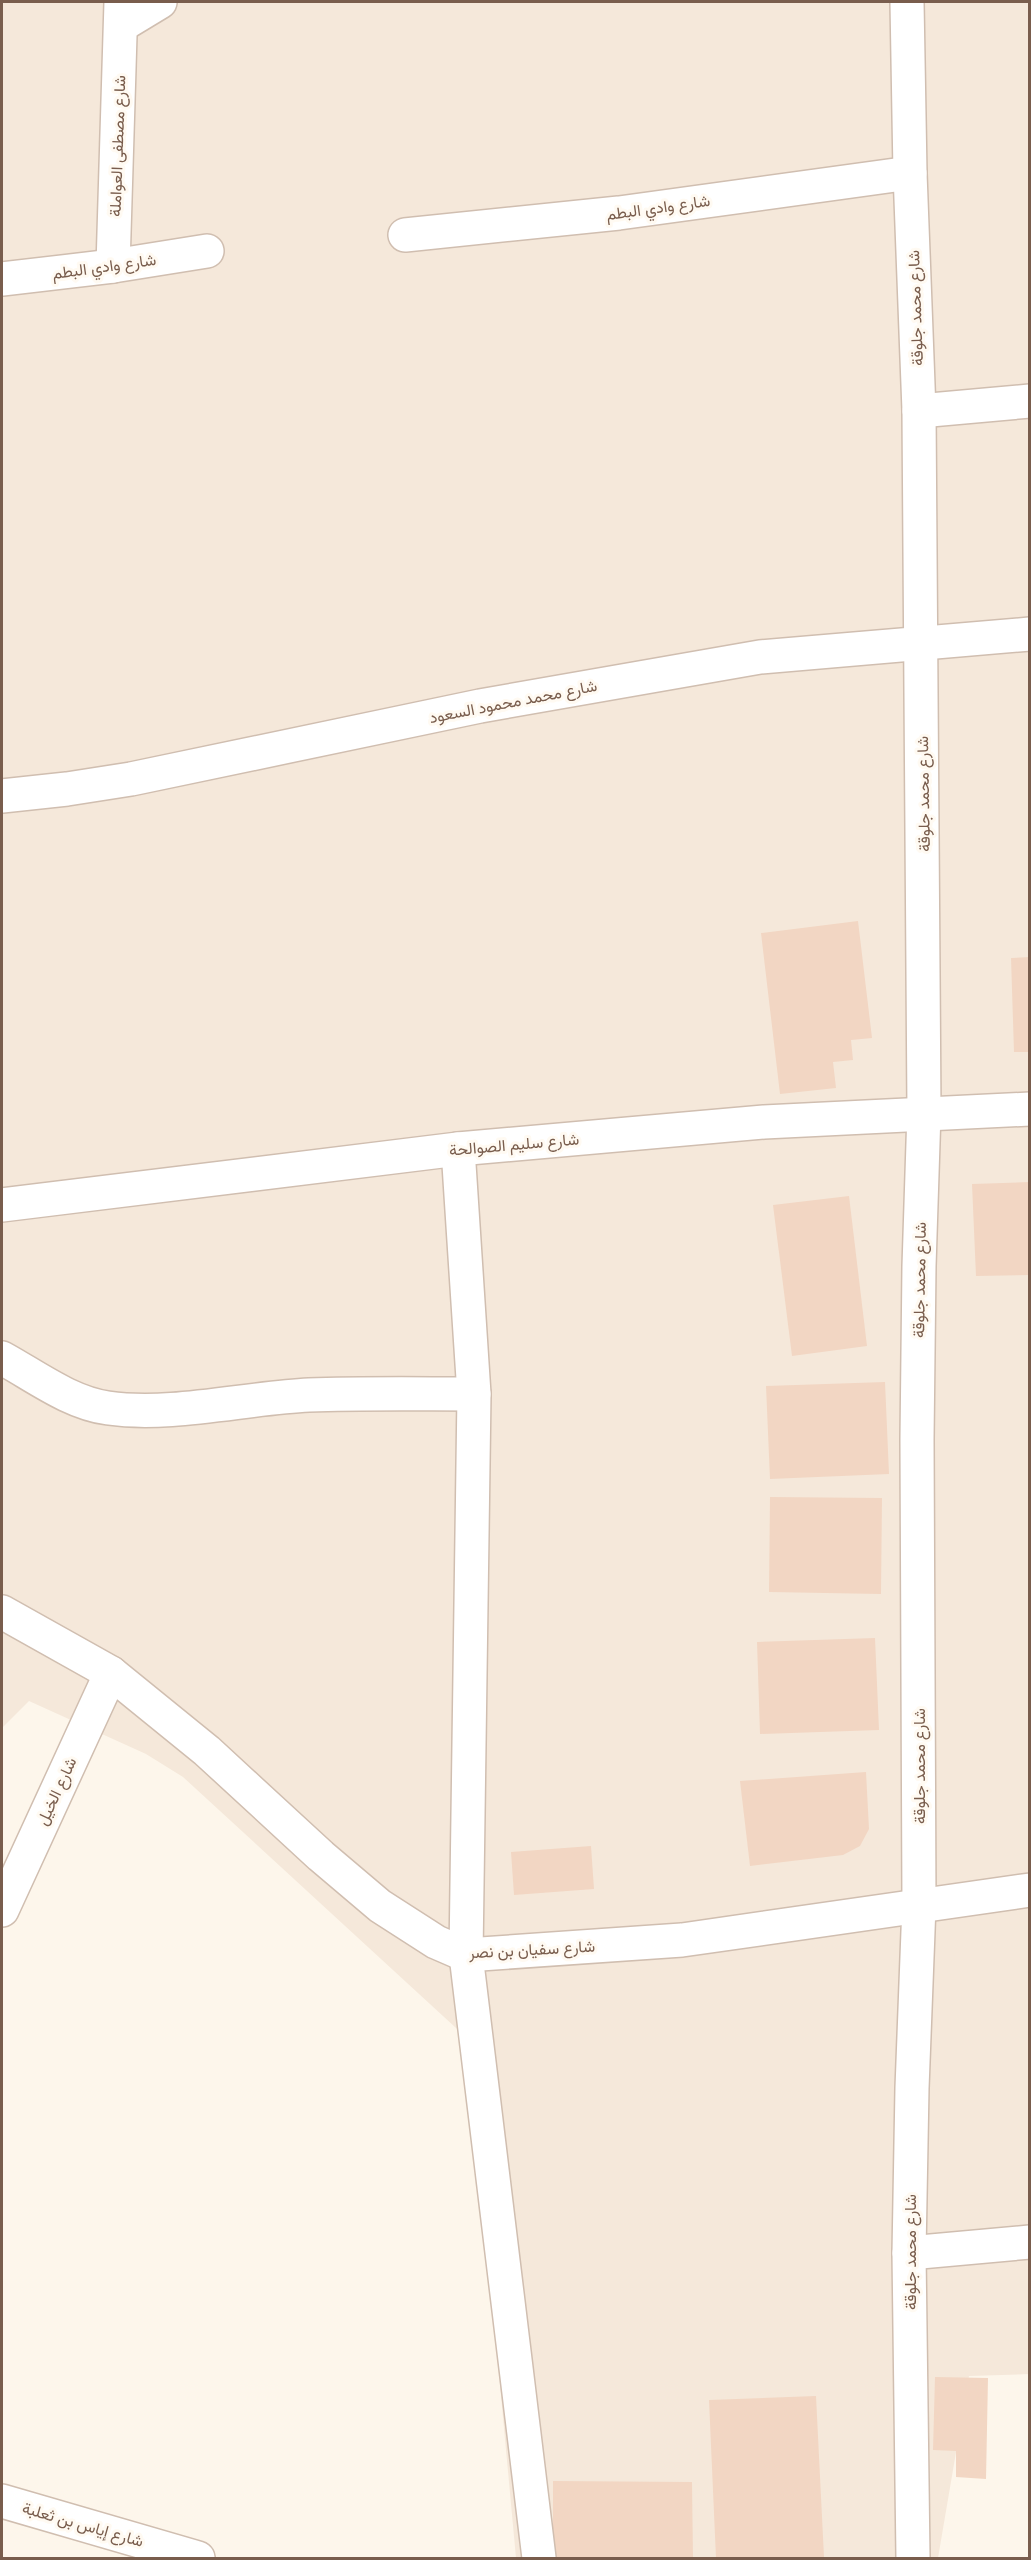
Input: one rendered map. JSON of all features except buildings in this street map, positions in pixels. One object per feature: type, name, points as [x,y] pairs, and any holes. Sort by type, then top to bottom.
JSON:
[{"type":"street","name":"شارع مصطفى العواملة","points":[[113,266],[121,13],[160,2]]},
{"type":"street","name":"شارع محمد جلوقة","points":[[907,2],[910,173],[919,411],[924,1112],[917,1427],[919,1905],[909,2253],[913,2559]]},
{"type":"street","name":"شارع وادي البطم","points":[[405,235],[619,213],[910,173]]},
{"type":"street","name":"شارع وادي البطم","points":[[2,279],[113,266],[207,251]]},
{"type":"street","points":[[919,411],[1029,401]]},
{"type":"street","name":"شارع محمد محمود السعود","points":[[2,796],[131,779],[480,706],[748,659],[1029,634]]},
{"type":"street","name":"شارع سليم الصوالحة","points":[[2,1205],[458,1149],[752,1123],[924,1112],[1029,1109]]},
{"type":"street","points":[[458,1149],[474,1394],[466,1955],[539,2559]]},
{"type":"street","points":[[2,1358],[74,1398],[107,1408],[138,1410],[179,1408],[309,1395],[474,1394]]},
{"type":"street","name":"شارع سفيان بن نصر","points":[[2,1612],[111,1673],[207,1751],[321,1856],[380,1906],[436,1942],[466,1955],[682,1940],[1029,1890]]},
{"type":"street","name":"شارع الخيل","points":[[2,1910],[111,1673]]},
{"type":"street","points":[[909,2253],[1029,2242]]},
{"type":"street","name":"شارع إياس بن ثعلبة","points":[[2,2501],[198,2559]]},
{"type":"shaded area","points":[[2,2],[1029,2],[1030,2374],[969,2376],[938,2558],[516,2558],[468,2039],[183,1777],[146,1754],[29,1701],[2,1728]]}]
